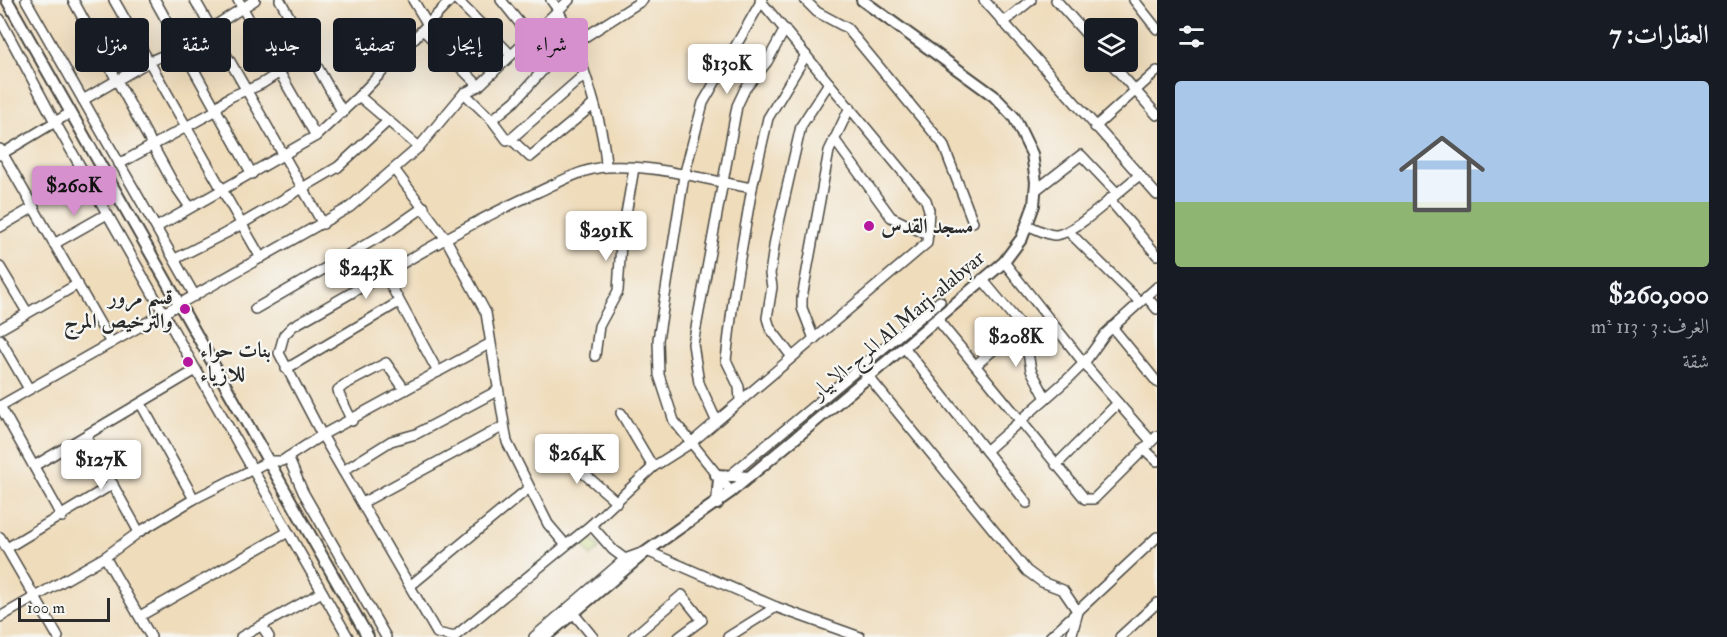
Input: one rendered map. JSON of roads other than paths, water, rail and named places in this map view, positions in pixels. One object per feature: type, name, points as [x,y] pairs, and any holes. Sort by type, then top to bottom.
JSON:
[{"type":"main road","points":[[7,0],[368,637]]},
{"type":"main road","name":"المرج-الابيار Al Marj-alabyar","points":[[545,637],[647,551],[717,504],[750,477],[1004,262],[1022,238],[1035,190],[1032,154],[1024,134],[1007,108],[958,68],[862,0]]},
{"type":"main road","points":[[717,504],[721,477],[750,477]]},
{"type":"street","points":[[26,0],[195,296]]},
{"type":"street","points":[[73,0],[171,181],[190,207]]},
{"type":"street","points":[[114,0],[124,18]]},
{"type":"street","points":[[155,0],[164,18]]},
{"type":"street","points":[[195,0],[205,18]]},
{"type":"street","points":[[224,18],[241,4],[255,0]]},
{"type":"street","points":[[280,0],[291,18]]},
{"type":"street","points":[[413,0],[428,31]]},
{"type":"street","points":[[157,227],[285,156],[316,136],[343,113],[451,0]]},
{"type":"street","points":[[457,0],[476,18]]},
{"type":"street","points":[[501,0],[516,18]]},
{"type":"street","points":[[544,18],[554,4],[569,0]]},
{"type":"street","points":[[588,35],[643,0]]},
{"type":"street","points":[[731,492],[721,477],[690,443],[680,430],[668,406],[657,364],[662,309],[684,176],[704,98],[761,0],[926,200],[929,210],[928,235],[923,247],[690,443],[653,467],[591,525],[565,544],[455,637],[436,635],[322,435],[279,353],[280,344],[289,330],[446,239],[564,180],[606,167],[634,168],[684,176],[752,188]]},
{"type":"street","points":[[804,0],[817,12],[847,28],[943,144],[973,222]]},
{"type":"street","points":[[984,0],[1157,195]]},
{"type":"street","points":[[1003,23],[1031,0]]},
{"type":"street","points":[[1056,0],[1084,32]]},
{"type":"street","points":[[1134,0],[1157,29]]},
{"type":"street","points":[[241,4],[316,136]]},
{"type":"street","points":[[554,4],[561,18]]},
{"type":"street","points":[[0,19],[55,122],[348,637]]},
{"type":"street","points":[[716,420],[699,383],[693,344],[738,102],[767,62],[785,29]]},
{"type":"street","points":[[503,46],[511,55]]},
{"type":"street","points":[[62,517],[0,406],[323,224],[368,194],[419,147],[464,93],[479,86],[515,51]]},
{"type":"street","points":[[740,400],[739,387],[726,360],[734,294],[752,188],[768,118],[806,56]]},
{"type":"street","points":[[231,62],[323,224]]},
{"type":"street","points":[[149,64],[261,258]]},
{"type":"street","points":[[1095,127],[1157,71]]},
{"type":"street","points":[[83,100],[132,72]]},
{"type":"street","points":[[193,72],[252,174]]},
{"type":"street","points":[[321,72],[343,113]]},
{"type":"street","points":[[464,72],[479,86]]},
{"type":"street","points":[[492,120],[516,101],[542,72]]},
{"type":"street","points":[[583,72],[606,148],[606,167]]},
{"type":"street","points":[[1119,72],[1157,115]]},
{"type":"street","points":[[119,164],[184,126],[215,111],[224,100],[248,91],[280,73]]},
{"type":"street","points":[[511,140],[584,75]]},
{"type":"street","points":[[792,357],[770,328],[766,318],[772,287],[772,263],[801,126],[829,83]]},
{"type":"street","points":[[464,93],[492,120],[505,138],[511,140],[530,157],[593,105]]},
{"type":"street","points":[[359,96],[419,147]]},
{"type":"street","points":[[814,339],[802,308],[801,298],[829,151],[850,107]]},
{"type":"street","points":[[70,113],[1,152],[111,343]]},
{"type":"street","points":[[175,260],[242,224],[338,167],[387,122]]},
{"type":"street","points":[[834,139],[891,217],[928,235]]},
{"type":"street","points":[[1035,190],[1081,155],[1157,255]]},
{"type":"street","points":[[595,356],[599,326],[618,291],[621,243],[634,168]]},
{"type":"street","points":[[394,169],[446,239],[486,313],[502,427],[514,460],[548,524],[565,544]]},
{"type":"street","points":[[1027,225],[1055,235],[1068,231],[1140,175]]},
{"type":"street","points":[[0,227],[34,207]]},
{"type":"street","points":[[255,309],[391,230],[424,207]]},
{"type":"street","points":[[54,244],[107,214]]},
{"type":"street","points":[[1068,231],[1157,309]]},
{"type":"street","points":[[1004,262],[1150,442],[1157,461]]},
{"type":"street","points":[[0,267],[27,312]]},
{"type":"street","points":[[384,273],[438,372]]},
{"type":"street","points":[[982,279],[1017,321],[1026,342],[1031,370],[1046,398]]},
{"type":"street","points":[[0,329],[78,284]]},
{"type":"street","points":[[986,451],[1085,362],[1112,327],[1157,287]]},
{"type":"street","points":[[721,477],[940,301]]},
{"type":"street","points":[[286,369],[399,302]]},
{"type":"street","points":[[937,319],[977,364],[1080,496],[1090,500],[1150,442]]},
{"type":"street","points":[[977,364],[1006,339],[1017,321]]},
{"type":"street","points":[[1112,327],[1157,381]]},
{"type":"street","points":[[0,339],[29,389]]},
{"type":"street","points":[[0,616],[105,557],[139,532],[194,499],[269,461],[282,461],[322,435],[352,421],[489,344]]},
{"type":"street","points":[[904,348],[1027,502]]},
{"type":"street","points":[[352,421],[338,390],[344,385],[386,363],[405,390]]},
{"type":"street","points":[[34,466],[196,370]]},
{"type":"street","points":[[868,376],[1027,571],[1042,582],[1063,590],[1078,612],[1071,637]]},
{"type":"street","points":[[832,390],[840,399]]},
{"type":"street","points":[[343,471],[391,441],[416,434],[497,391]]},
{"type":"street","points":[[141,404],[194,499]]},
{"type":"street","points":[[1056,465],[1118,404]]},
{"type":"street","points":[[621,413],[653,467]]},
{"type":"street","points":[[362,503],[502,427]]},
{"type":"street","points":[[86,437],[139,532]]},
{"type":"street","points":[[563,446],[575,466],[617,502]]},
{"type":"street","points":[[288,457],[303,492],[386,637]]},
{"type":"street","points":[[7,548],[62,517],[113,484]]},
{"type":"street","points":[[410,586],[529,488]]},
{"type":"street","points":[[591,525],[613,550],[625,559]]},
{"type":"street","points":[[140,616],[288,532]]},
{"type":"street","points":[[0,537],[58,637]]},
{"type":"street","points":[[1050,637],[1157,537]]},
{"type":"street","points":[[534,637],[625,559],[647,551],[776,607],[860,637]]},
{"type":"street","points":[[105,557],[151,637]]},
{"type":"street","points":[[241,637],[322,592]]},
{"type":"street","points":[[633,637],[682,595],[702,620],[679,637]]},
{"type":"street","points":[[1120,637],[1157,603]]},
{"type":"street","points":[[728,637],[776,607]]},
{"type":"street","points":[[574,614],[593,637]]},
{"type":"street","points":[[262,626],[268,637]]},
{"type":"place","name":"مسجد القدس","points":[[869,226]]},
{"type":"place","name":"قسم مرور والترخيص المرج","points":[[185,309]]},
{"type":"place","name":"بنات حواء للازياء","points":[[188,362]]}]
